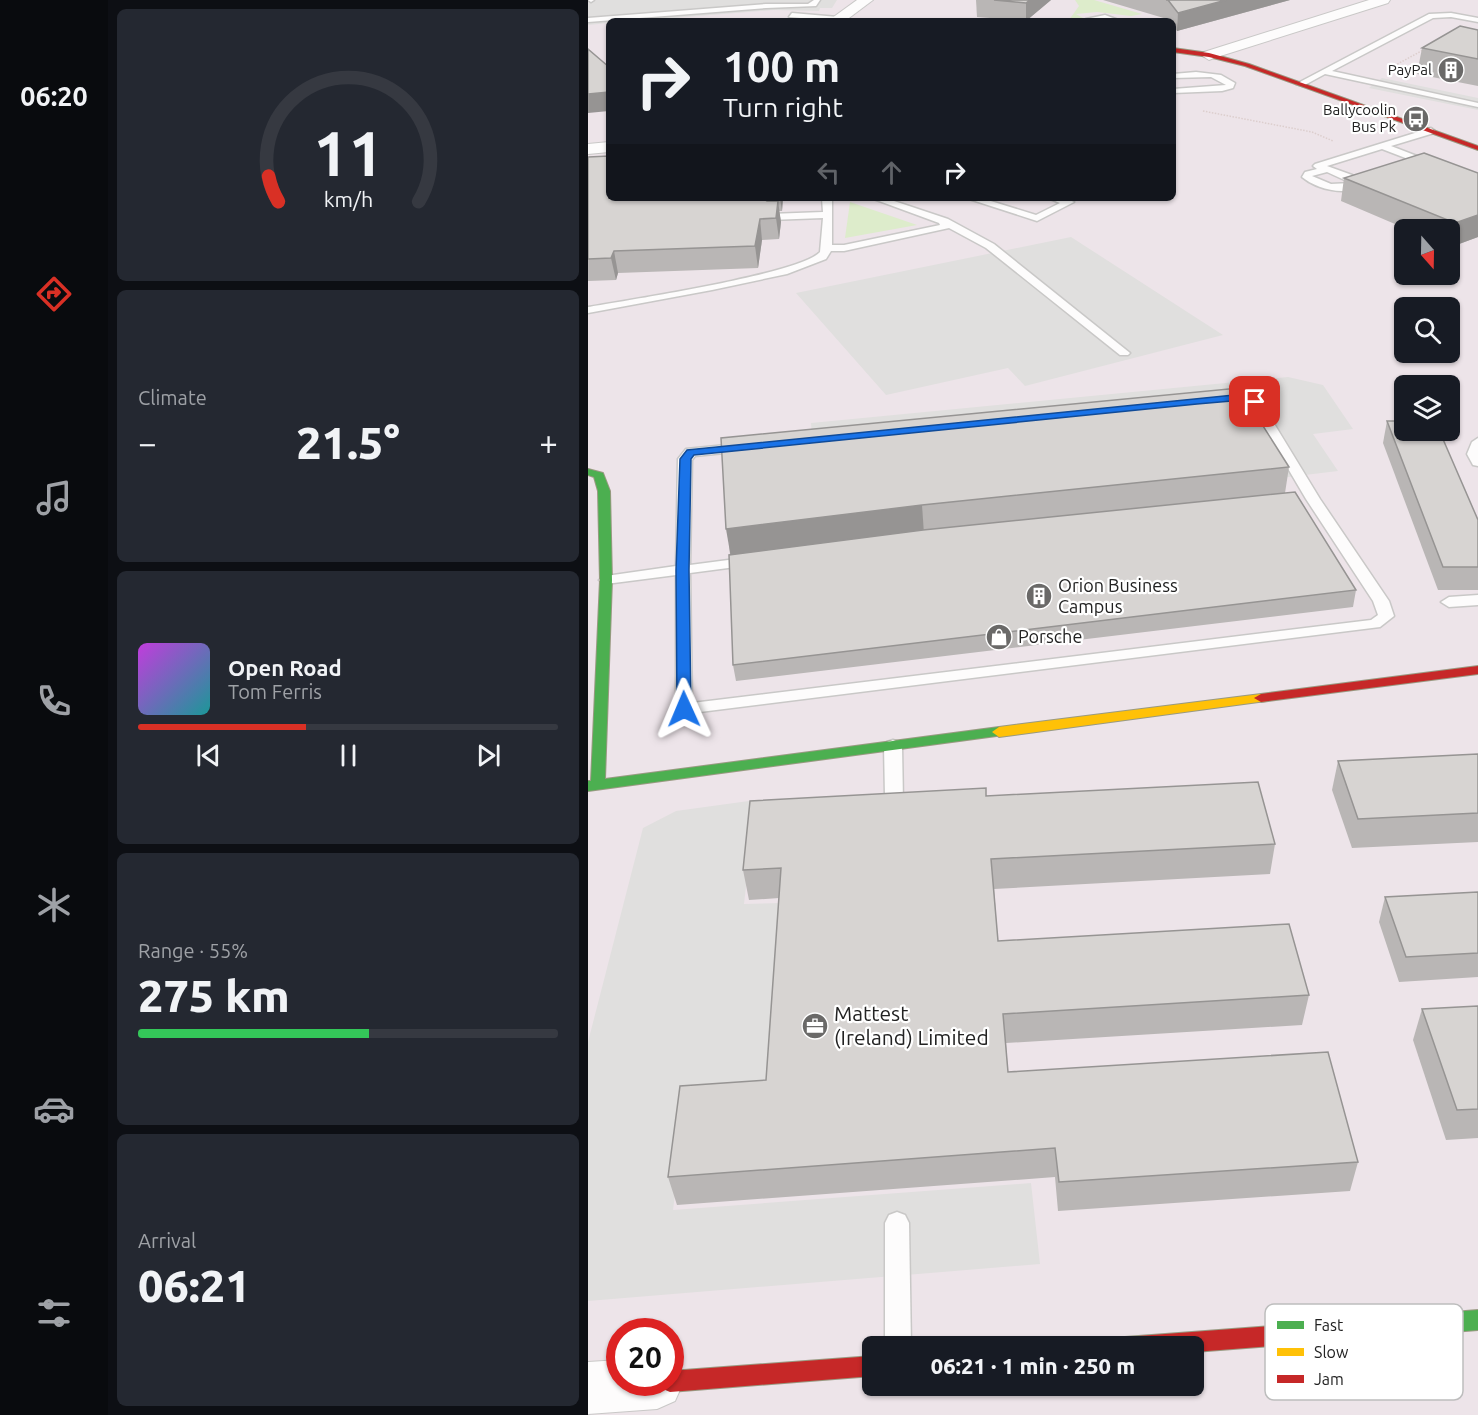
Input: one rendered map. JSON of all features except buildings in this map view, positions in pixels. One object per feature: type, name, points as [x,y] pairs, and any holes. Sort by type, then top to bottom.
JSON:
[{"type":"street","points":[[840,18],[866,0]]},
{"type":"street","points":[[1209,55],[1383,0]]},
{"type":"street","points":[[1176,50],[1209,55],[1300,84],[1478,148]]},
{"type":"street","points":[[588,149],[606,147]]},
{"type":"street","points":[[588,472],[599,475],[604,491],[606,580],[593,785],[1478,670]]},
{"type":"street","points":[[1463,1321],[1478,1320]]},
{"type":"street","points":[[1204,1341],[1265,1336]]},
{"type":"street","points":[[684,1381],[862,1367]]},
{"type":"street","points":[[588,1388],[606,1387]]},
{"type":"lane","points":[[709,0],[714,10],[720,12],[723,18],[782,14],[819,18]]},
{"type":"lane","points":[[613,18],[766,6],[808,6],[814,5],[817,0]]},
{"type":"lane","points":[[712,18],[709,13],[714,10]]},
{"type":"lane","points":[[1300,84],[1432,16],[1451,15],[1476,18]]},
{"type":"lane","points":[[588,20],[606,19]]},
{"type":"lane","points":[[1326,72],[1478,105]]},
{"type":"lane","points":[[1176,76],[1209,75],[1224,77],[1231,83],[1230,86],[1222,88],[1176,91]]},
{"type":"lane","points":[[1326,169],[1318,166],[1431,131]]},
{"type":"lane","points":[[1382,146],[1439,167]]},
{"type":"lane","points":[[588,310],[797,268],[822,258],[827,248],[826,201]]},
{"type":"lane","points":[[885,201],[944,221],[990,246],[1124,353]]},
{"type":"lane","points":[[981,201],[1037,218],[1069,202],[1065,201]]},
{"type":"lane","points":[[770,217],[828,215]]},
{"type":"lane","points":[[827,248],[844,248],[936,230],[945,227],[944,221]]},
{"type":"lane","points":[[1244,397],[1255,402],[1307,500],[1381,601],[1386,616],[1375,624],[684,709],[682,570],[686,459],[691,452],[1244,397]]},
{"type":"lane","points":[[1478,442],[1474,454],[1478,462]]},
{"type":"lane","points":[[606,580],[763,560]]},
{"type":"lane","points":[[1449,602],[1478,600]]},
{"type":"lane","points":[[858,805],[894,802],[893,746]]},
{"type":"lane","points":[[897,1223],[898,1336]]},
{"type":"path","points":[[1348,77],[1354,74],[1390,69],[1431,45]]},
{"type":"path","points":[[1196,110],[1312,132],[1362,152]]},
{"type":"shaded area","points":[[588,0],[1478,0],[1478,1415],[588,1415]]},
{"type":"shaded area","points":[[588,0],[837,0],[832,8],[820,8],[819,11],[773,10],[673,18],[606,18],[606,23],[588,25]]},
{"type":"shaded area","points":[[1382,78],[1478,98],[1478,110],[1369,88]]},
{"type":"shaded area","points":[[1071,237],[1223,335],[1025,386],[1008,368],[886,395],[796,293]]},
{"type":"shaded area","points":[[1288,377],[1323,385],[1353,429],[1313,434],[1338,471],[1280,478],[813,446],[811,423]]},
{"type":"shaded area","points":[[756,800],[744,904],[781,903],[767,1105],[686,1110],[673,1210],[1031,1183],[1040,1264],[588,1301],[588,1042],[643,828],[676,811]]},
{"type":"green space","points":[[1075,0],[1094,0],[1142,14],[1131,16],[1097,12],[1076,14],[1083,18],[1070,18],[1079,6]]},
{"type":"green space","points":[[850,202],[917,225],[845,238]]},
{"type":"traffic: fast","points":[[588,472],[599,475],[604,491],[606,580],[598,785]]},
{"type":"traffic: fast","points":[[588,786],[999,732]]},
{"type":"traffic: fast","points":[[1463,1321],[1478,1320]]},
{"type":"traffic: slow","points":[[999,732],[1261,698]]},
{"type":"traffic: jam","points":[[1176,50],[1209,55],[1247,65],[1478,148]]},
{"type":"traffic: jam","points":[[1261,698],[1478,670]]},
{"type":"traffic: jam","points":[[1204,1341],[1265,1336]]},
{"type":"traffic: jam","points":[[684,1381],[862,1367]]},
{"type":"place","name":"PayPal","points":[[1451,70]]},
{"type":"place","name":"Ballycoolin Bus Pk","points":[[1416,119]]},
{"type":"place","name":"Orion Business Campus","points":[[1039,596]]},
{"type":"place","name":"Porsche","points":[[999,637]]},
{"type":"place","name":"Mattest (Ireland) Limited","points":[[815,1026]]},
{"type":"route","points":[[684,709],[682,570],[686,459],[691,452],[1197,401],[1244,397],[1255,402]]}]
